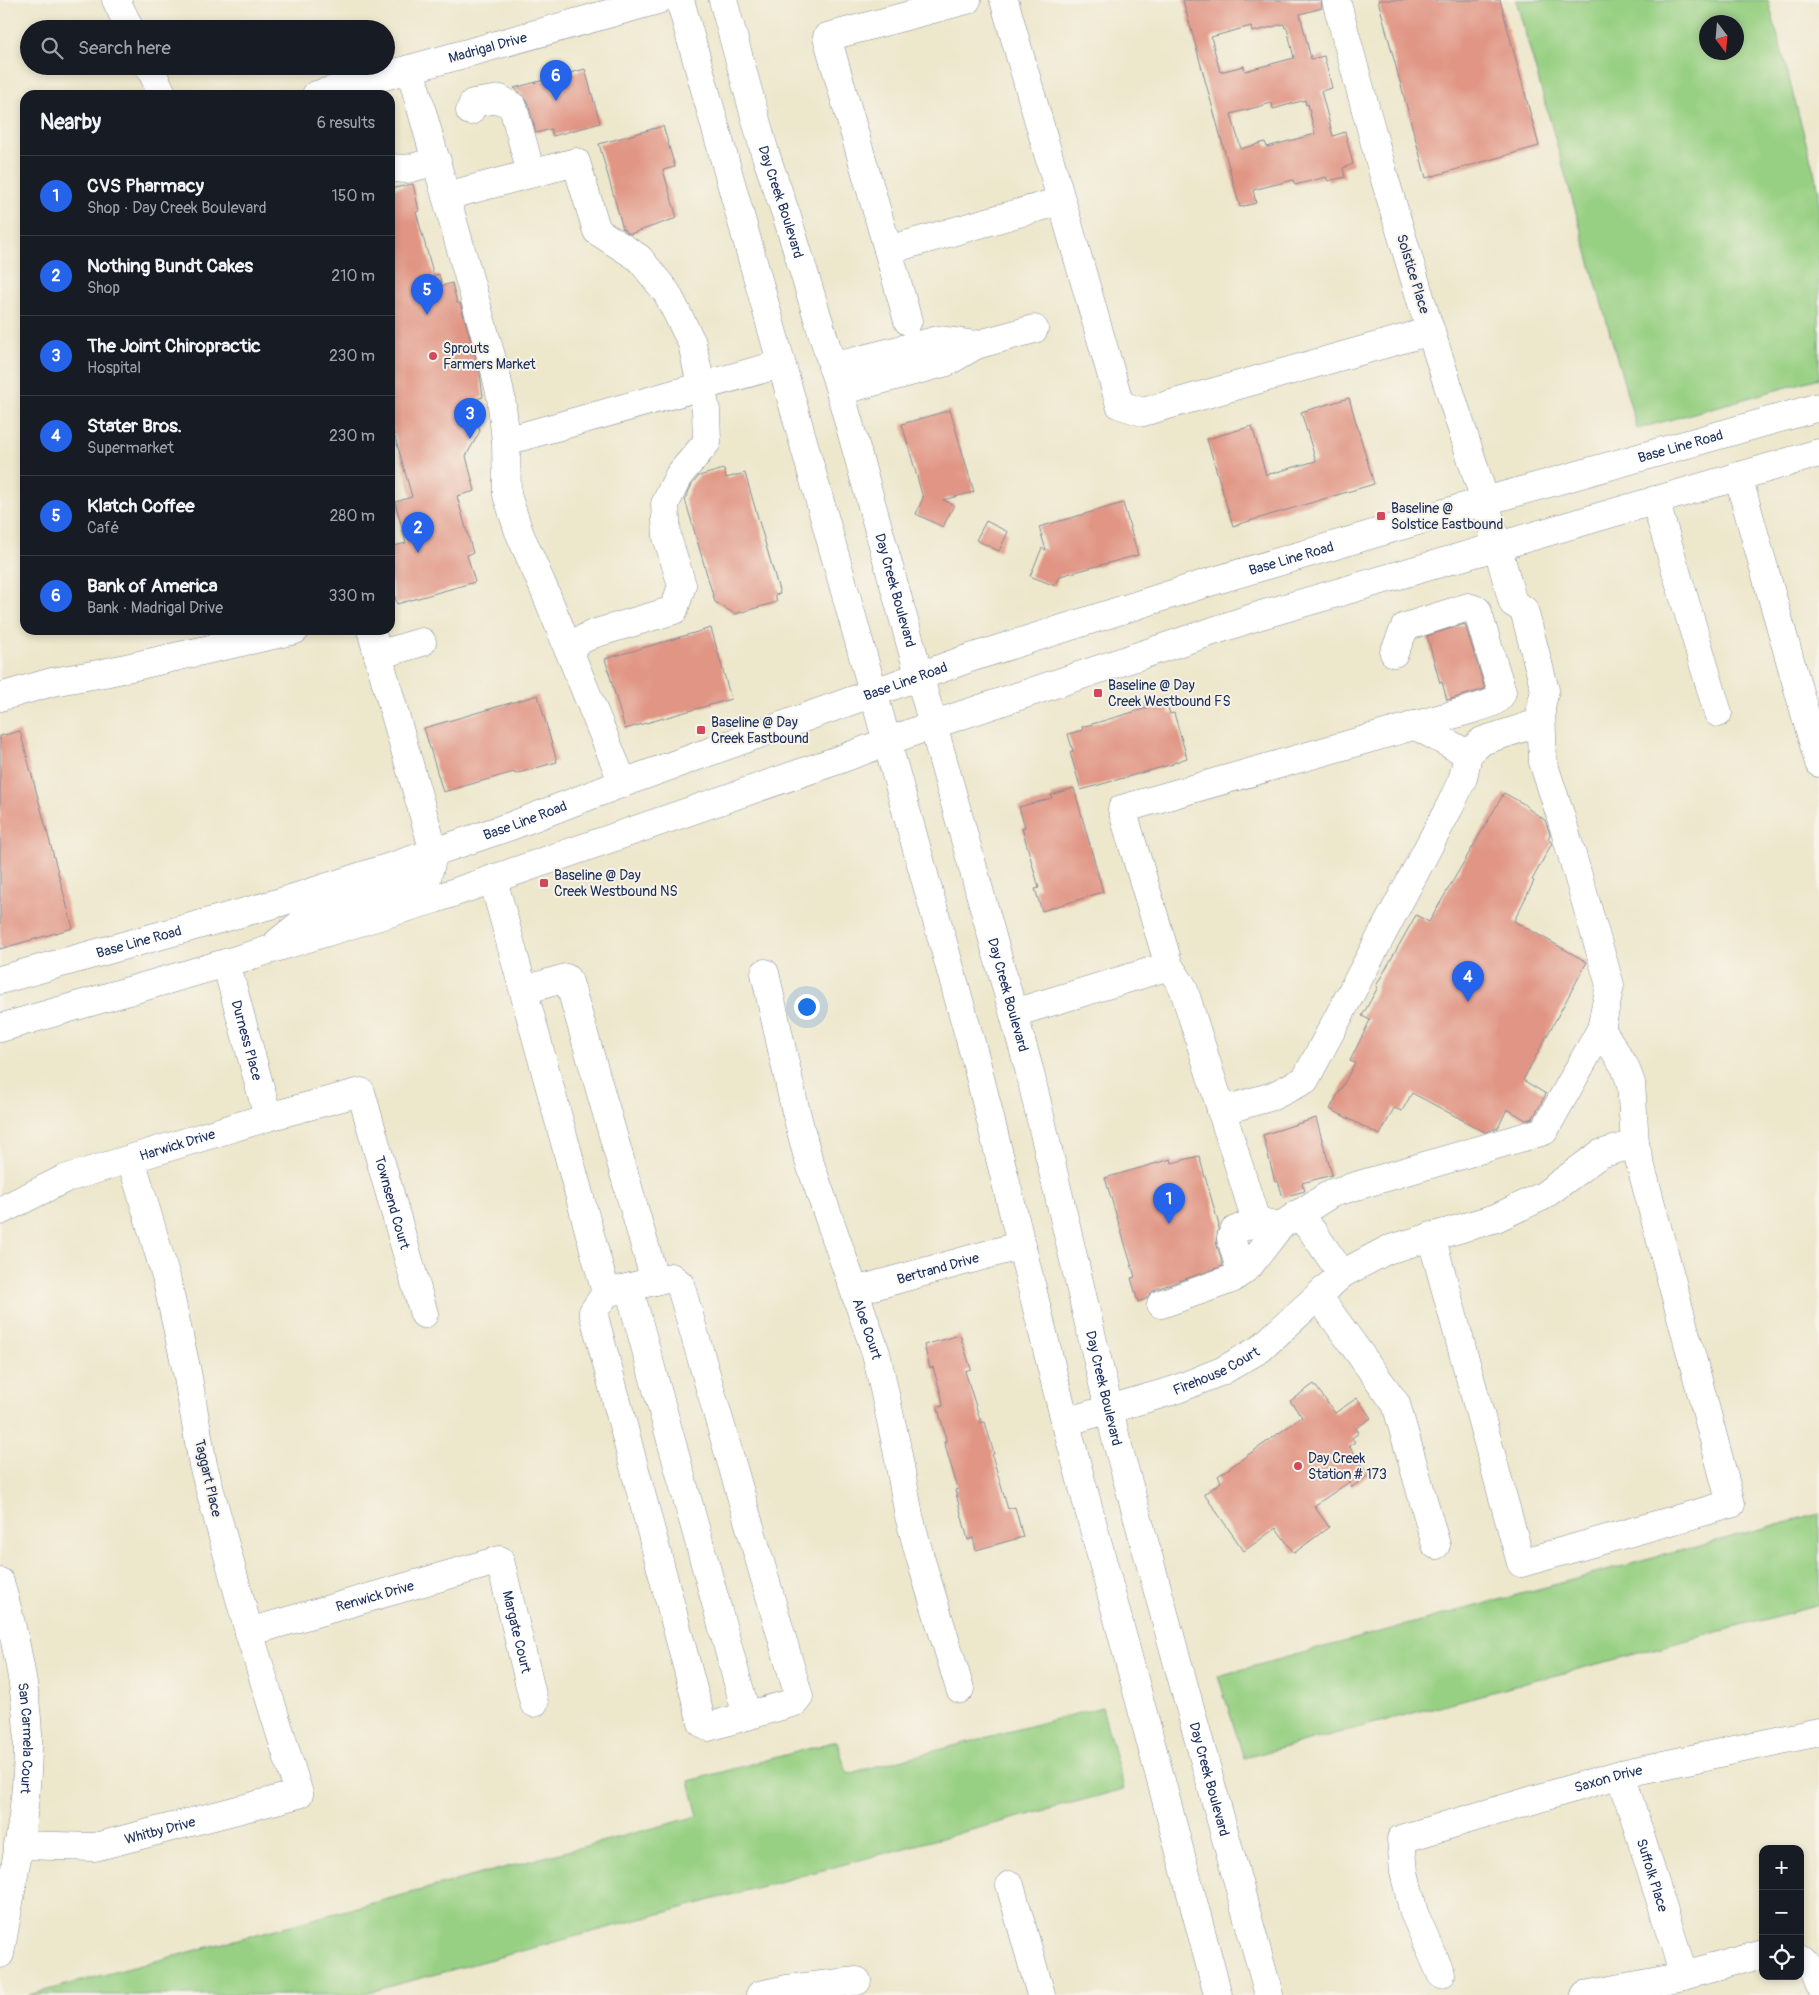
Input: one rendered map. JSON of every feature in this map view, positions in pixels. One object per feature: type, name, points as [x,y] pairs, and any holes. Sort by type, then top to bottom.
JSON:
[{"type":"main road","name":"Madrigal Drive","points":[[395,73],[658,0]]},
{"type":"main road","points":[[680,0],[872,694],[976,1061],[1065,1422],[1218,1995]]},
{"type":"main road","name":"Day Creek Boulevard","points":[[723,0],[764,153],[787,217],[836,379],[1014,1013],[1029,1069],[1109,1409],[1269,1995]]},
{"type":"main road","points":[[908,322],[827,37],[967,0]]},
{"type":"main road","points":[[1004,0],[1120,405],[1143,412],[1431,331]]},
{"type":"main road","name":"Solstice Place","points":[[1336,0],[1384,173],[1431,331],[1485,501],[1513,603],[1506,614],[1528,695],[1541,714]]},
{"type":"main road","points":[[120,1],[127,20]]},
{"type":"main road","points":[[410,69],[501,396],[506,441],[507,495],[519,532],[623,784]]},
{"type":"main road","points":[[153,75],[161,90]]},
{"type":"main road","name":"Madrigal Drive","points":[[334,90],[388,75]]},
{"type":"main road","points":[[470,111],[473,103],[500,99],[513,107],[531,173]]},
{"type":"main road","points":[[395,168],[408,169],[437,161]]},
{"type":"main road","points":[[446,196],[576,162],[597,231],[639,258],[667,293],[692,343],[706,410],[707,442],[679,475],[665,504],[667,537],[682,585],[674,610],[593,634],[567,647]]},
{"type":"main road","points":[[888,250],[1062,201]]},
{"type":"main road","points":[[836,379],[947,362],[976,345],[1034,329]]},
{"type":"main road","points":[[506,441],[781,364]]},
{"type":"main road","name":"Base Line Road","points":[[0,980],[281,902],[434,852],[511,826],[919,676],[1210,582],[1485,501],[1819,407]]},
{"type":"main road","points":[[0,1028],[267,951],[435,899],[932,725],[1261,615],[1819,453]]},
{"type":"main road","points":[[1738,476],[1819,763]]},
{"type":"main road","points":[[1655,500],[1718,712]]},
{"type":"main road","points":[[1342,1274],[1313,1232],[1277,1220],[1221,1111],[1183,987],[1170,966],[1122,809],[1414,725],[1438,720],[1500,698],[1502,692],[1500,682],[1477,610],[1474,608],[1468,607],[1405,628],[1394,653]]},
{"type":"main road","points":[[0,697],[52,682],[104,673],[273,635]]},
{"type":"main road","points":[[267,951],[315,912],[428,878],[434,852],[374,643],[422,642]]},
{"type":"main road","points":[[1160,1304],[1232,1279],[1241,1272],[1231,1238],[1234,1231],[1277,1220],[1332,1193],[1544,1132],[1601,1029],[1610,986],[1543,762],[1541,714],[1482,741],[1468,754],[1463,778],[1450,806],[1305,1080],[1273,1096],[1221,1111]]},
{"type":"main road","points":[[1414,725],[1468,754]]},
{"type":"main road","points":[[494,879],[524,990],[747,1716]]},
{"type":"main road","name":"Durness Place","points":[[226,963],[268,1117]]},
{"type":"main road","points":[[1014,1013],[1170,966]]},
{"type":"main road","name":"Aloe Court","points":[[765,973],[808,1158],[876,1353],[896,1444],[909,1516],[960,1689]]},
{"type":"main road","points":[[524,990],[566,978],[569,982],[655,1281]]},
{"type":"main road","points":[[1431,1236],[1521,1563],[1731,1504],[1635,1144],[1631,1083],[1625,1067],[1601,1029]]},
{"type":"main road","name":"Harwick Drive","points":[[0,1211],[64,1179],[268,1117],[361,1092]]},
{"type":"main road","name":"Townsend Court","points":[[361,1092],[424,1314]]},
{"type":"main road","name":"Firehouse Court","points":[[1065,1422],[1203,1380],[1260,1349],[1342,1274],[1386,1250],[1504,1214],[1543,1196],[1600,1154],[1635,1144]]},
{"type":"main road","name":"Taggart Place","points":[[131,1159],[166,1277],[187,1372],[202,1465],[249,1632],[299,1794]]},
{"type":"main road","name":"Bertrand Drive","points":[[855,1291],[1022,1245]]},
{"type":"main road","points":[[671,1277],[680,1284],[799,1697],[795,1702],[708,1727],[702,1723],[593,1312],[618,1291],[655,1281],[671,1277]]},
{"type":"main road","points":[[1318,1296],[1396,1404],[1436,1545]]},
{"type":"main road","name":"Renwick Drive","points":[[249,1632],[500,1560]]},
{"type":"main road","name":"Margate Court","points":[[500,1560],[534,1703]]},
{"type":"main road","name":"San Carmela Court","points":[[0,1582],[9,1612],[21,1673],[28,1735],[18,1845],[0,1954]]},
{"type":"main road","name":"Saxon Drive","points":[[1440,1974],[1414,1913],[1404,1872],[1401,1839],[1621,1774],[1819,1732]]},
{"type":"main road","name":"Suffolk Place","points":[[1621,1774],[1684,1976]]},
{"type":"main road","name":"Whitby Drive","points":[[18,1845],[96,1846],[299,1794]]},
{"type":"main road","points":[[1010,1885],[1040,1995]]},
{"type":"main road","points":[[1584,1995],[1684,1976],[1759,1955]]},
{"type":"main road","points":[[1804,1961],[1814,1971],[1819,1984]]},
{"type":"main road","points":[[760,1995],[787,1989],[857,1981]]},
{"type":"green space","points":[[1516,0],[1768,0],[1819,191],[1819,378],[1637,429]]},
{"type":"green space","points":[[1819,1513],[1819,1605],[1244,1758],[1218,1676]]},
{"type":"green space","points":[[1102,1707],[1124,1789],[358,1995],[29,1995],[698,1816],[689,1781],[837,1741],[847,1774]]},
{"type":"building","points":[[1183,0],[1321,0],[1322,8],[1300,14],[1311,59],[1324,56],[1332,88],[1321,91],[1333,136],[1345,132],[1353,164],[1343,168],[1345,177],[1328,181],[1326,177],[1295,185],[1293,180],[1253,190],[1256,203],[1240,207]],"holes":[[[1284,24],[1285,28],[1287,28],[1294,58],[1245,71],[1244,66],[1220,72],[1211,37],[1251,26],[1252,32]],[[1305,100],[1306,105],[1308,104],[1315,134],[1267,147],[1265,142],[1241,149],[1231,114],[1272,103],[1273,109]]]},
{"type":"building","points":[[1378,0],[1500,0],[1539,146],[1426,178]]},
{"type":"building","points":[[585,69],[600,123],[553,136],[551,129],[536,133],[528,103],[522,94],[514,88]]},
{"type":"building","points":[[663,126],[675,167],[663,170],[677,218],[630,234],[623,229],[599,144]]},
{"type":"building","points":[[413,184],[419,211],[416,212],[434,276],[439,274],[442,286],[452,283],[457,303],[460,303],[480,373],[483,397],[472,400],[480,431],[466,456],[475,491],[457,496],[473,553],[467,555],[475,582],[397,604],[395,597],[395,546],[406,543],[395,502],[412,497],[395,437],[395,188]]},
{"type":"building","points":[[1349,398],[1374,484],[1233,526],[1207,439],[1252,426],[1266,475],[1316,461],[1301,412]]},
{"type":"building","points":[[950,410],[974,492],[943,500],[954,505],[943,527],[916,514],[923,498],[902,424]]},
{"type":"building","points":[[724,469],[726,478],[745,473],[780,594],[775,595],[777,602],[735,614],[715,602],[685,499],[692,484],[699,476]]},
{"type":"building","points":[[1123,503],[1138,555],[1060,576],[1055,586],[1030,576],[1042,548],[1046,550],[1039,527]]},
{"type":"building","points":[[986,521],[1008,532],[999,551],[976,540]]},
{"type":"building","points":[[1465,624],[1485,689],[1447,700],[1442,682],[1440,683],[1427,636]]},
{"type":"building","points":[[711,628],[731,699],[625,729],[605,659]]},
{"type":"building","points":[[538,695],[557,762],[443,792],[424,728]]},
{"type":"building","points":[[1165,698],[1170,714],[1174,713],[1187,758],[1173,764],[1081,790],[1070,752],[1073,751],[1068,734],[1083,730],[1082,727],[1147,708],[1146,704]]},
{"type":"building","points":[[20,731],[73,928],[0,949],[0,736]]},
{"type":"building","points":[[1074,788],[1103,892],[1042,911],[1035,889],[1039,888],[1022,828],[1025,827],[1019,807],[1052,798],[1051,795]]},
{"type":"building","points":[[1504,793],[1524,804],[1545,820],[1550,834],[1548,839],[1552,843],[1532,880],[1534,881],[1514,921],[1587,962],[1523,1080],[1546,1094],[1533,1118],[1526,1120],[1507,1109],[1498,1128],[1485,1132],[1412,1093],[1402,1111],[1394,1108],[1380,1135],[1330,1109],[1355,1063],[1350,1061],[1370,1020],[1362,1016],[1378,987],[1376,986],[1416,915],[1429,922]]},
{"type":"building","points":[[1316,1118],[1332,1175],[1302,1183],[1305,1191],[1283,1197],[1278,1181],[1275,1182],[1263,1135]]},
{"type":"building","points":[[1199,1156],[1219,1225],[1216,1242],[1223,1266],[1156,1289],[1146,1299],[1138,1302],[1131,1278],[1135,1277],[1105,1178],[1171,1159],[1172,1163]]},
{"type":"building","points":[[960,1335],[971,1369],[965,1371],[981,1423],[985,1422],[994,1454],[992,1455],[1008,1509],[1015,1507],[1023,1537],[976,1550],[973,1538],[968,1540],[955,1490],[958,1489],[944,1442],[946,1441],[945,1434],[938,1409],[938,1407],[943,1406],[941,1394],[933,1367],[930,1368],[924,1345]]},
{"type":"building","name":"Day Creek Station # 173","points":[[1314,1384],[1335,1413],[1357,1398],[1371,1418],[1356,1428],[1359,1433],[1352,1438],[1355,1442],[1349,1446],[1369,1475],[1352,1487],[1349,1482],[1314,1506],[1329,1527],[1294,1553],[1276,1528],[1244,1551],[1204,1494],[1221,1482],[1218,1476],[1302,1417],[1290,1401]]},
{"type":"place","name":"Bank of America","points":[[556,101]]},
{"type":"place","name":"Klatch Coffee","points":[[427,315]]},
{"type":"place","name":"Sprouts Farmers Market","points":[[433,356]]},
{"type":"place","name":"The Joint Chiropractic","points":[[470,439]]},
{"type":"place","name":"Baseline @ Solstice Eastbound","points":[[1381,516]]},
{"type":"place","name":"Nothing Bundt Cakes","points":[[418,553]]},
{"type":"place","name":"Baseline @ Day Creek Westbound FS","points":[[1098,693]]},
{"type":"place","name":"Baseline @ Day Creek Eastbound","points":[[701,730]]},
{"type":"place","name":"Baseline @ Day Creek Westbound NS","points":[[544,883]]},
{"type":"place","name":"Stater Bros.","points":[[1468,1002]]},
{"type":"place","name":"CVS Pharmacy","points":[[1169,1224]]},
{"type":"place","name":"Day Creek Station # 173","points":[[1298,1466]]}]
